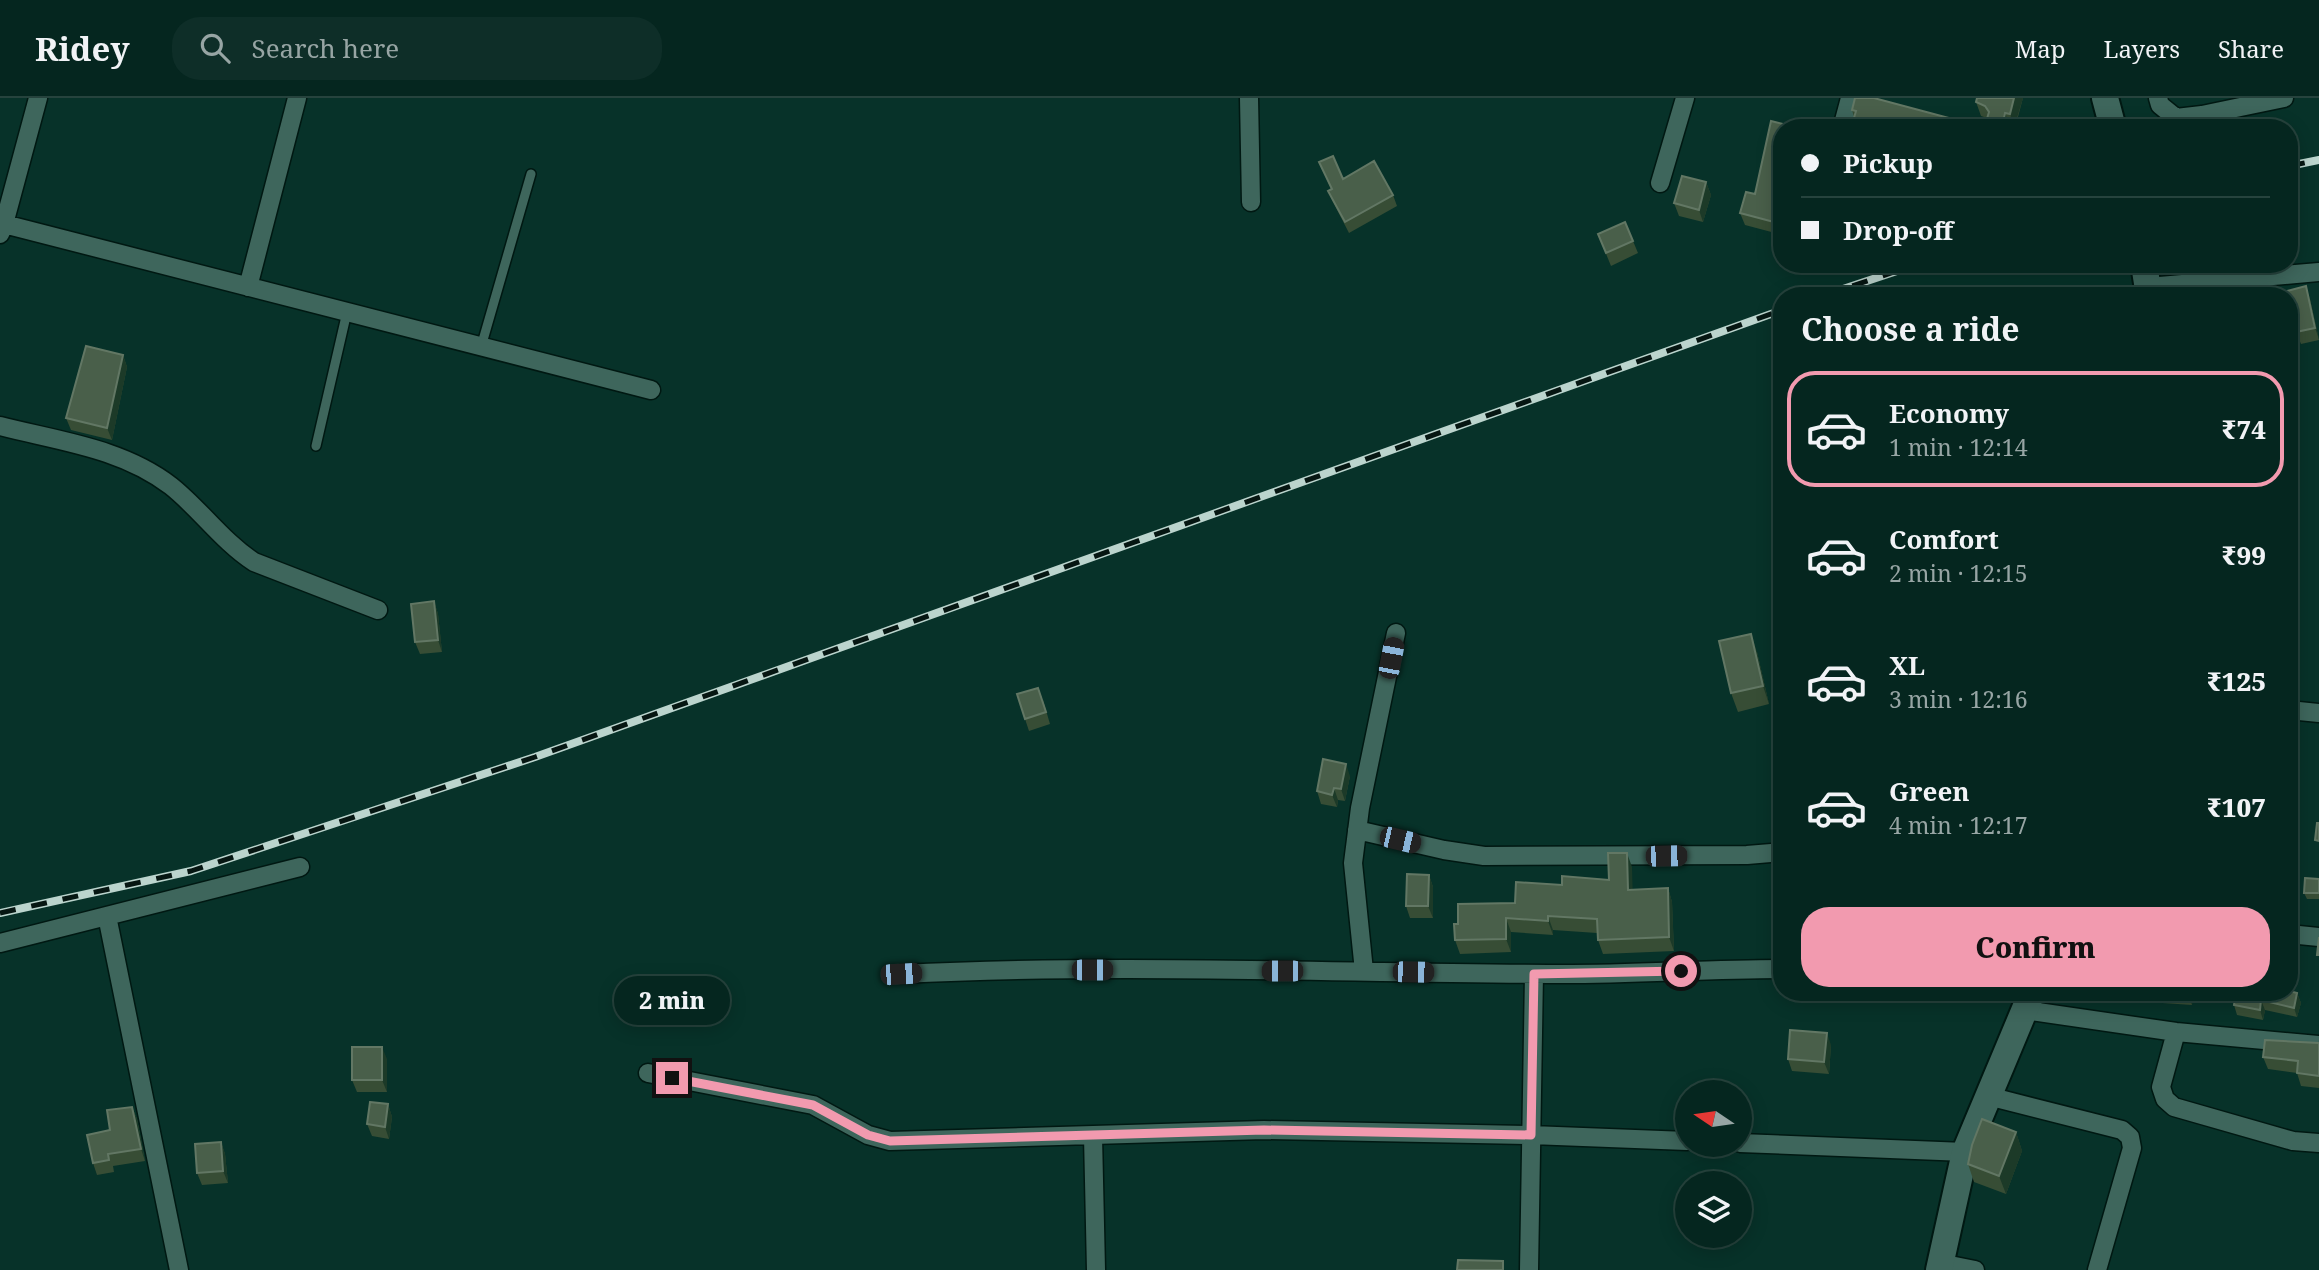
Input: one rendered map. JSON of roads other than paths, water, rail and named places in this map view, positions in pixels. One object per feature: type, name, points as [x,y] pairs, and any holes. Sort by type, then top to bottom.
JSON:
[{"type":"street","points":[[38,98],[2,229],[248,287],[651,390]]},
{"type":"street","points":[[248,287],[298,98]]},
{"type":"street","points":[[1249,98],[1251,202]]},
{"type":"street","points":[[1660,183],[1685,98]]},
{"type":"street","points":[[1844,119],[1850,98]]},
{"type":"street","points":[[2105,98],[2111,119]]},
{"type":"street","points":[[2158,98],[2160,105],[2176,118],[2284,98]]},
{"type":"street","points":[[2147,282],[2319,272]]},
{"type":"street","points":[[0,426],[122,457],[147,469],[173,488],[239,552],[254,562],[378,610]]},
{"type":"street","points":[[1364,971],[1353,863],[1357,830],[1396,632]]},
{"type":"street","points":[[2298,711],[2319,713]]},
{"type":"street","points":[[1357,830],[1444,850],[1484,856],[1773,853]]},
{"type":"street","points":[[0,943],[300,867]]},
{"type":"street","points":[[107,916],[179,1270]]},
{"type":"street","points":[[2298,935],[2319,937]]},
{"type":"street","points":[[901,974],[984,970],[1534,974],[1773,969]]},
{"type":"street","points":[[1529,1270],[1534,974]]},
{"type":"street","points":[[1975,1270],[1939,1267],[1965,1152],[2028,1001],[2176,1032],[2319,1045]]},
{"type":"street","points":[[2176,1032],[2161,1087],[2165,1100],[2174,1107],[2294,1141],[2319,1143]]},
{"type":"street","points":[[648,1073],[813,1105],[868,1135],[890,1141],[1264,1130],[1675,1141]]},
{"type":"street","points":[[1989,1096],[2122,1130],[2130,1137],[2132,1147],[2098,1270]]},
{"type":"street","points":[[1093,1136],[1096,1270]]},
{"type":"street","points":[[1752,1143],[1965,1152]]},
{"type":"lane","points":[[481,347],[531,174]]},
{"type":"lane","points":[[316,446],[347,312]]},
{"type":"railway","points":[[2298,164],[2319,160]]},
{"type":"railway","points":[[1849,287],[1891,273]]},
{"type":"railway","points":[[0,913],[191,871],[535,757],[1773,313]]}]
